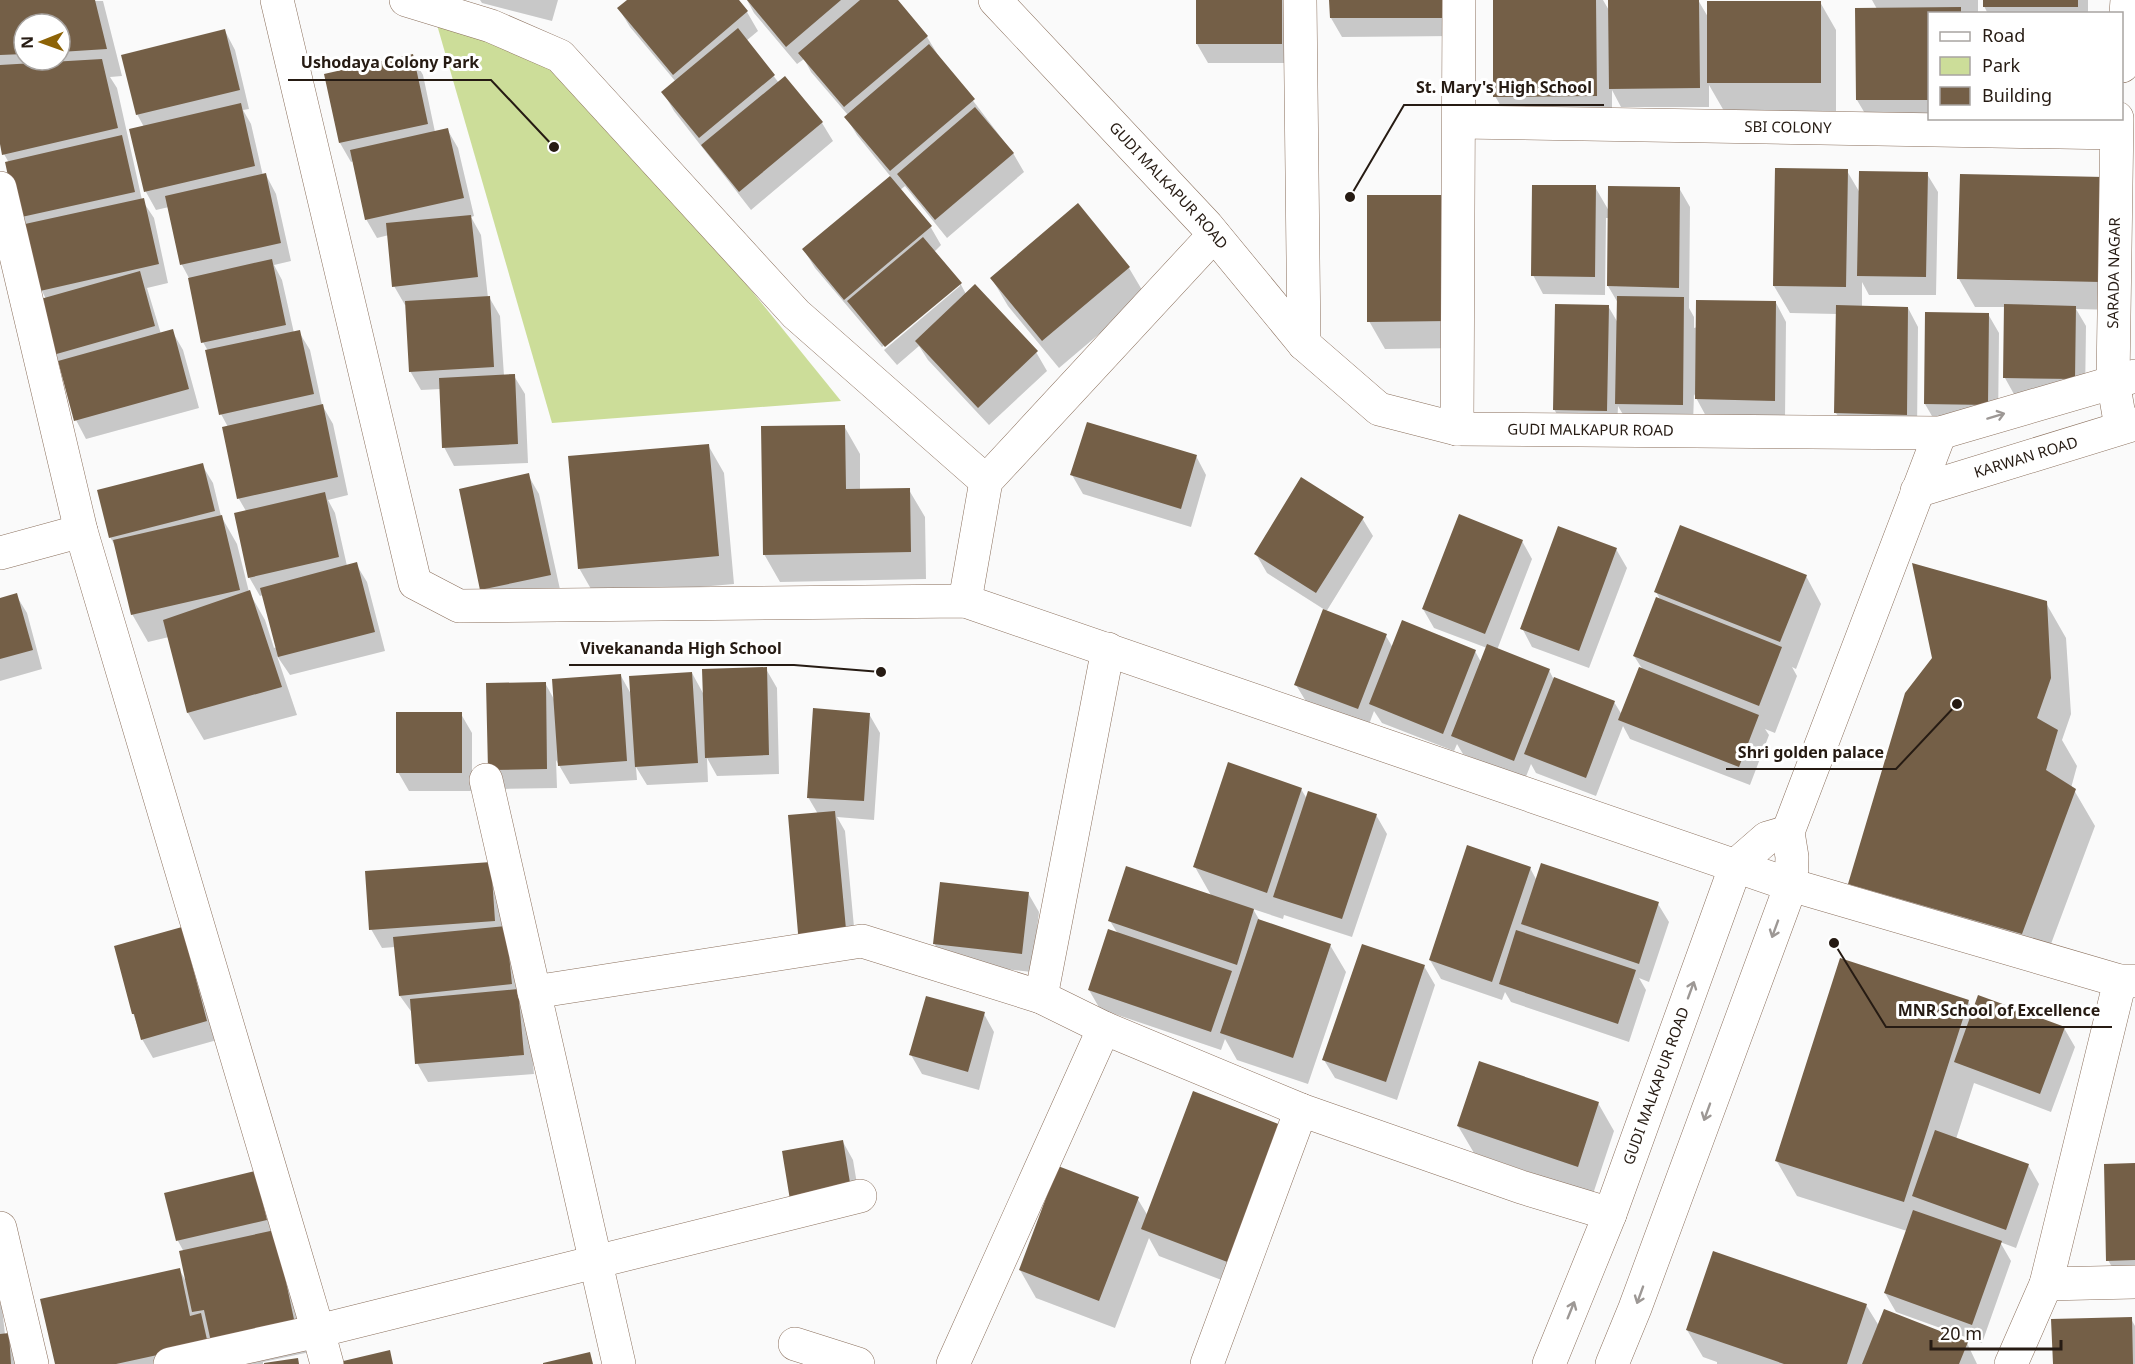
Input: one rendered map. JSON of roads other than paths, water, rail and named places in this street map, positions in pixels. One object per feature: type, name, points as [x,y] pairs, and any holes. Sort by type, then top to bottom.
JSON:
[{"type":"street","points":[[277,0],[415,582],[459,606],[965,601],[1791,885],[2128,981],[2046,1284],[2011,1364]]},
{"type":"street","points":[[406,0],[491,26],[560,56],[796,314],[986,481]]},
{"type":"street","name":"GUDI MALKAPUR ROAD","points":[[995,0],[1214,235],[1304,344],[1379,409],[1457,429],[1940,433]]},
{"type":"street","points":[[1300,0],[1304,344]]},
{"type":"street","points":[[1457,429],[1459,0]]},
{"type":"street","points":[[2123,44],[2127,0]]},
{"type":"street","name":"SBI COLONY","points":[[1460,122],[2117,126]]},
{"type":"street","name":"SARADA NAGAR","points":[[2117,126],[2124,378],[2128,426]]},
{"type":"street","points":[[0,188],[81,531],[327,1364]]},
{"type":"street","points":[[965,601],[986,481],[1214,235]]},
{"type":"street","points":[[1612,1364],[1635,1308],[1791,885],[1792,857],[1788,832],[1940,433],[2124,378]]},
{"type":"street","name":"KARWAN ROAD","points":[[1917,491],[2128,426]]},
{"type":"street","points":[[0,553],[81,531]]},
{"type":"street","points":[[1041,997],[1108,649]]},
{"type":"street","points":[[486,780],[619,1364]]},
{"type":"street","name":"GUDI MALKAPUR ROAD","points":[[1549,1364],[1610,1214],[1736,865],[1767,838],[1788,832]]},
{"type":"street","points":[[534,992],[862,941],[1041,997],[1104,1028],[1301,1110],[1521,1186],[1610,1214]]},
{"type":"street","points":[[953,1364],[1104,1028]]},
{"type":"street","points":[[1207,1364],[1301,1110]]},
{"type":"street","points":[[170,1364],[318,1331],[860,1196]]},
{"type":"street","points":[[0,1228],[32,1364]]},
{"type":"street","points":[[2046,1284],[2135,1282]]},
{"type":"street","points":[[795,1344],[858,1364]]},
{"type":"place","name":"Ushodaya Colony Park","points":[[554,147]]},
{"type":"place","name":"St. Mary's High School","points":[[1350,197]]},
{"type":"place","name":"Vivekananda High School","points":[[881,672]]},
{"type":"place","name":"Shri golden palace","points":[[1957,704]]},
{"type":"place","name":"MNR School of Excellence","points":[[1834,943]]}]
